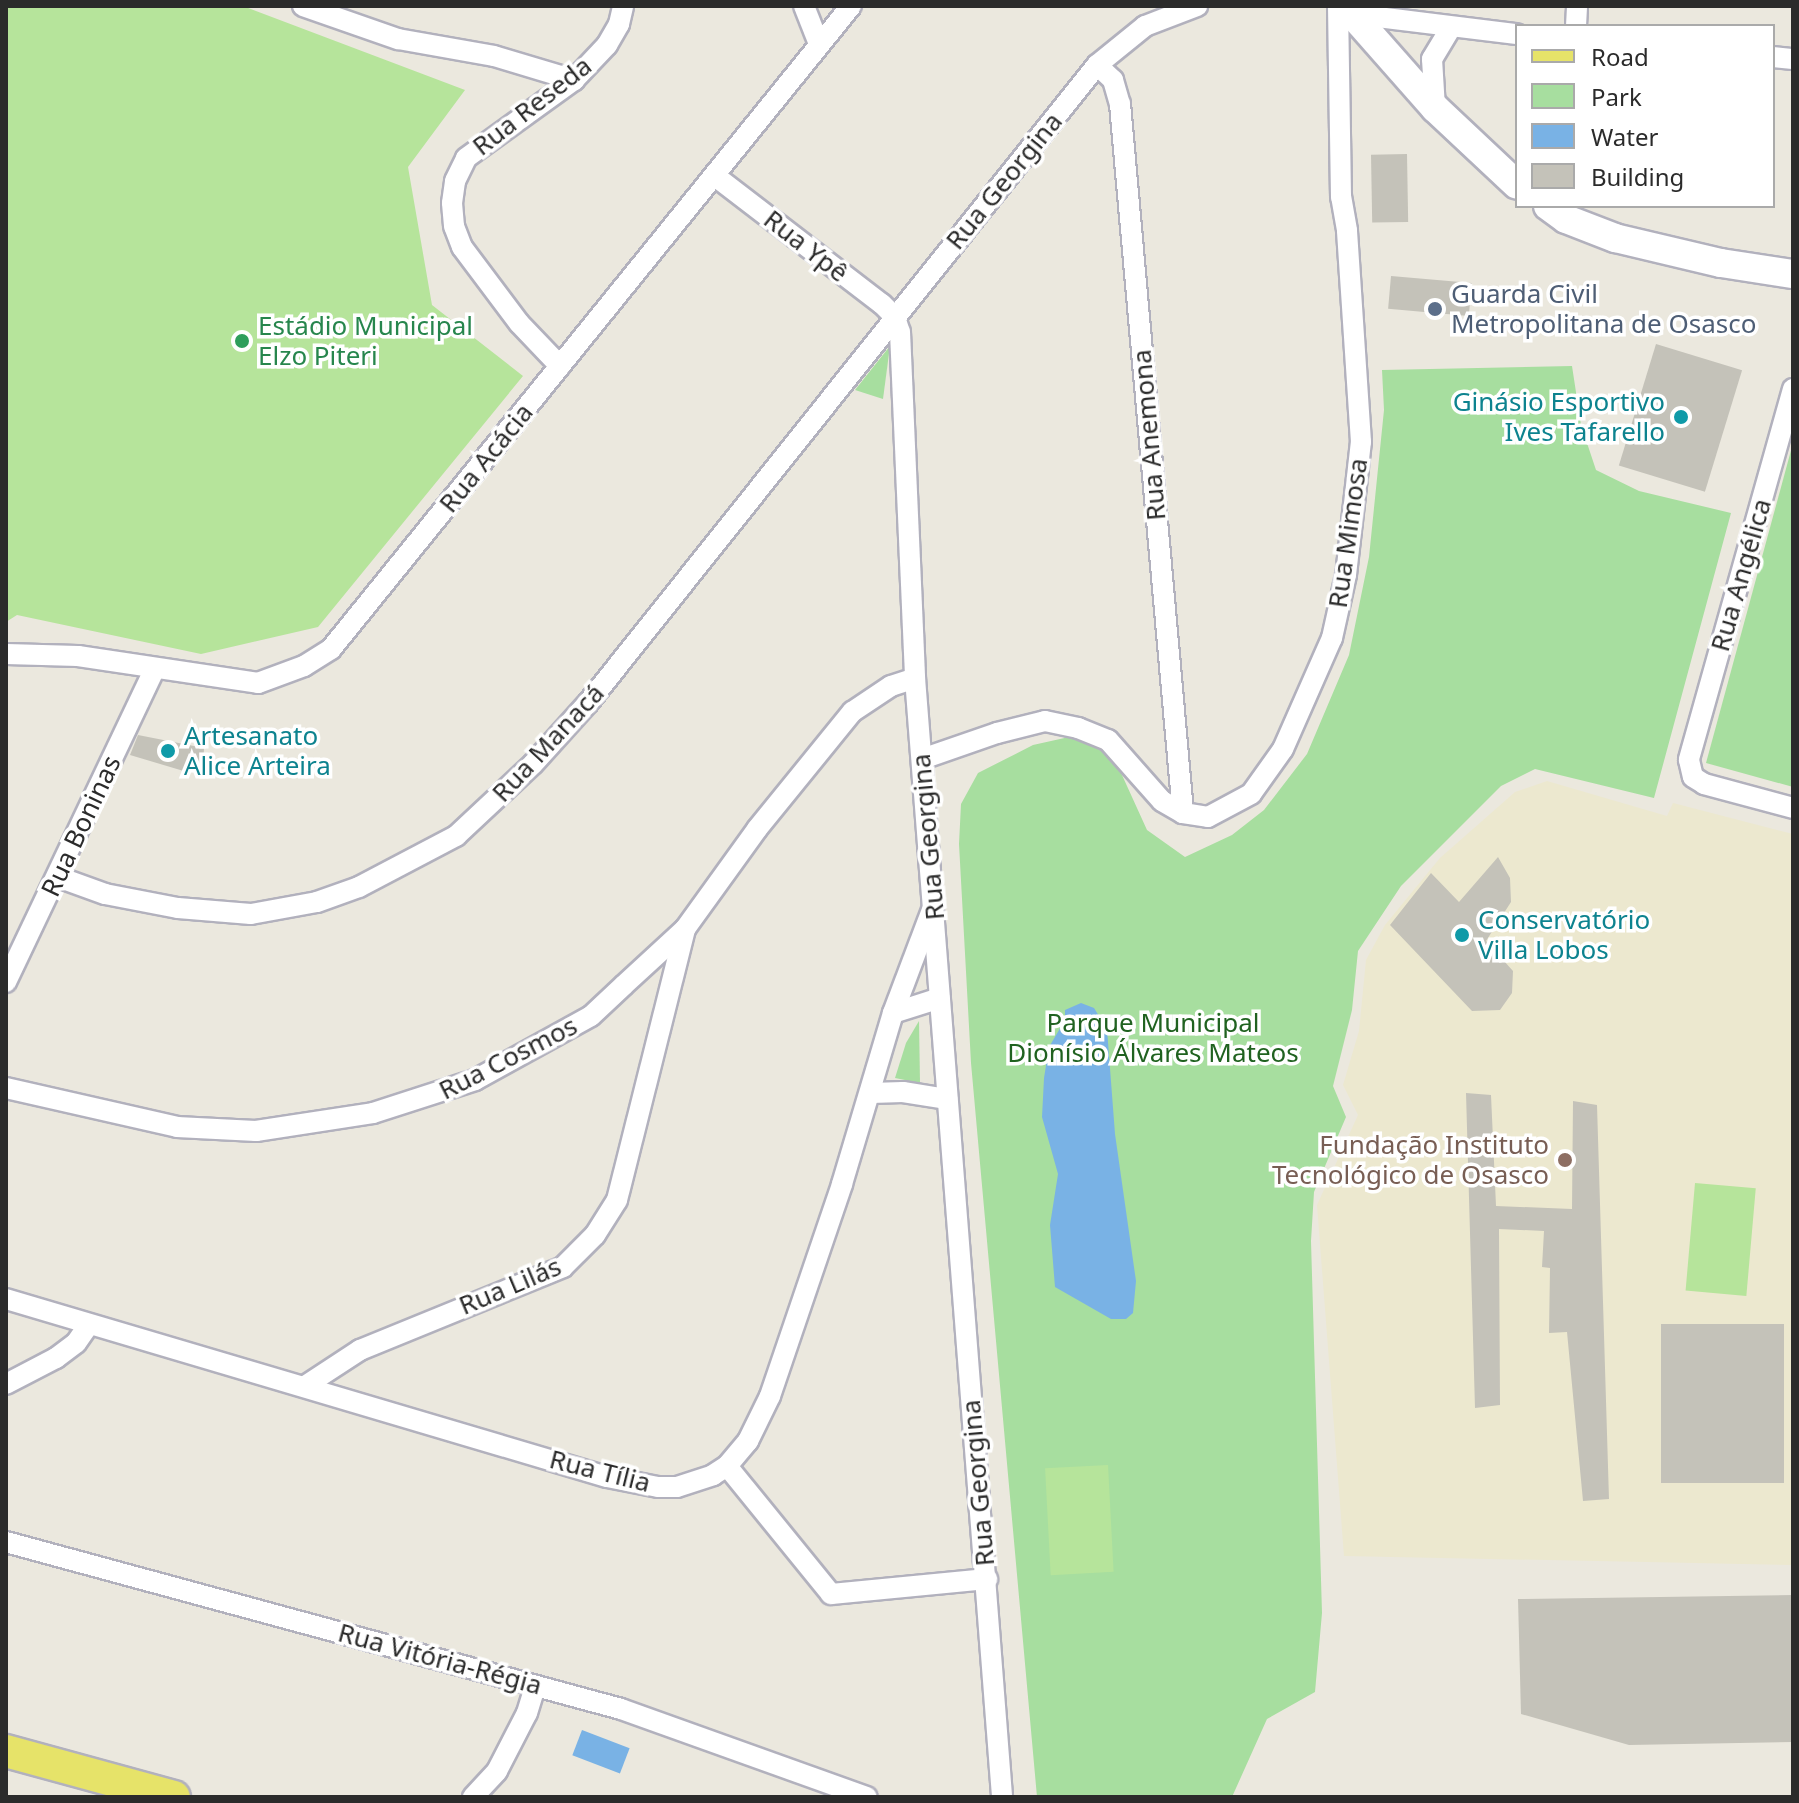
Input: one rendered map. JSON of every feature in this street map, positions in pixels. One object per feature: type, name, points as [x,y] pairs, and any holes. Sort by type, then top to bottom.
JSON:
[{"type":"main road","points":[[1345,9],[1435,108],[1515,183]]},
{"type":"main road","points":[[1551,208],[1566,219],[1615,238],[1721,263],[1793,274]]},
{"type":"main road","points":[[6,1751],[174,1797]]},
{"type":"street","points":[[303,6],[386,36],[494,56],[574,80]]},
{"type":"street","name":"Rua Reseda","points":[[560,366],[479,273],[458,236],[452,203],[455,181],[466,158],[574,80],[607,45],[619,24],[623,6]]},
{"type":"street","points":[[804,6],[819,44]]},
{"type":"street","name":"Rua Acácia","points":[[6,654],[78,656],[154,670],[258,683],[304,666],[331,649],[851,6]]},
{"type":"street","name":"Rua Georgina","points":[[1002,1797],[915,678],[903,354],[895,317],[1097,65],[1145,26],[1197,6]]},
{"type":"street","points":[[1345,9],[1451,27],[1515,34]]},
{"type":"street","name":"Rua Mimosa","points":[[1183,813],[1214,816],[1251,794],[1283,749],[1332,638],[1346,575],[1361,442],[1347,230],[1341,197],[1345,9]]},
{"type":"street","points":[[1435,108],[1432,59],[1451,27]]},
{"type":"street","name":"Rua Anemona","points":[[1097,65],[1113,80],[1120,104],[1183,813]]},
{"type":"street","name":"Rua Ypê","points":[[715,176],[895,317]]},
{"type":"street","name":"Rua Manacá","points":[[58,877],[105,894],[178,908],[251,914],[317,902],[359,887],[434,850],[490,806],[588,703],[895,317]]},
{"type":"street","name":"Rua Angélica","points":[[1793,389],[1689,760],[1693,777],[1704,784],[1793,808]]},
{"type":"street","name":"Rua Boninas","points":[[6,982],[154,670]]},
{"type":"street","name":"Rua Cosmos","points":[[6,1088],[121,1117],[212,1131],[285,1129],[373,1113],[475,1080],[579,1023],[685,929],[757,829],[852,712],[891,686],[915,678]]},
{"type":"street","points":[[922,759],[997,733],[1045,721],[1078,728],[1108,740],[1146,785],[1183,813]]},
{"type":"street","name":"Rua Tília","points":[[6,1299],[88,1326],[305,1386],[607,1477],[658,1487],[677,1487],[713,1475],[727,1466],[748,1441],[770,1396],[871,1093],[893,1013],[934,907]]},
{"type":"street","name":"Rua Lilás","points":[[305,1386],[360,1350],[563,1267],[595,1235],[617,1200],[685,929]]},
{"type":"street","points":[[893,1013],[940,998]]},
{"type":"street","points":[[871,1093],[903,1092],[947,1099]]},
{"type":"street","points":[[6,1384],[56,1358],[76,1343],[88,1326]]},
{"type":"street","points":[[727,1466],[831,1594],[987,1579]]},
{"type":"street","name":"Rua Vitória-Régia","points":[[6,1542],[621,1709],[867,1797]]},
{"type":"street","points":[[473,1797],[497,1771],[527,1713],[535,1686]]},
{"type":"shaded area","name":"Fundação Instituto Tecnológico de Osasco","points":[[1547,781],[1667,816],[1673,803],[1793,834],[1793,1565],[1344,1556],[1317,1205],[1358,1115],[1343,1085],[1359,1031],[1366,960],[1385,925],[1440,858],[1515,792]]},
{"type":"green space","name":"Estádio Municipal Elzo Piteri","points":[[6,6],[243,6],[465,90],[408,167],[432,305],[523,376],[318,627],[201,654],[17,615],[6,622]]},
{"type":"green space","points":[[890,346],[883,399],[855,390]]},
{"type":"green space","name":"Parque Municipal Dionísio Álvares Mateos","points":[[1572,366],[1581,425],[1596,470],[1639,491],[1731,513],[1654,798],[1535,769],[1501,786],[1401,886],[1358,951],[1352,1010],[1333,1086],[1346,1117],[1314,1192],[1311,1241],[1322,1613],[1315,1692],[1267,1719],[1232,1797],[1037,1797],[971,1063],[959,844],[961,804],[978,773],[1033,745],[1078,735],[1112,753],[1147,830],[1185,857],[1232,835],[1264,810],[1307,754],[1349,655],[1369,557],[1384,410],[1382,370]]},
{"type":"green space","points":[[1793,443],[1793,787],[1706,763]]},
{"type":"green space","points":[[919,1021],[920,1083],[895,1078],[906,1043]]},
{"type":"green space","points":[[1695,1183],[1756,1188],[1746,1296],[1686,1291]]},
{"type":"green space","points":[[1108,1465],[1114,1572],[1051,1575],[1045,1468]]},
{"type":"water","points":[[1081,1003],[1094,1008],[1107,1029],[1115,1134],[1136,1281],[1133,1313],[1126,1319],[1111,1319],[1055,1287],[1050,1225],[1058,1174],[1042,1117],[1044,1078],[1049,1047],[1065,1020],[1065,1010]]},
{"type":"water","points":[[582,1730],[630,1748],[620,1773],[572,1755]]},
{"type":"building","points":[[1407,154],[1408,222],[1372,223],[1371,155]]},
{"type":"building","points":[[1391,276],[1472,283],[1469,316],[1388,309]]},
{"type":"building","name":"Ginásio Esportivo Ives Tafarello","points":[[1656,344],[1742,370],[1705,492],[1619,465]]},
{"type":"building","name":"Artesanato Alice Arteira","points":[[138,735],[204,748],[203,772],[187,772],[130,755]]},
{"type":"building","points":[[1498,857],[1510,878],[1511,902],[1486,941],[1513,971],[1512,993],[1500,1010],[1472,1011],[1390,925],[1431,873],[1459,902]]},
{"type":"building","points":[[1466,1093],[1491,1095],[1496,1206],[1572,1209],[1573,1101],[1597,1105],[1609,1499],[1583,1501],[1567,1332],[1549,1333],[1550,1268],[1542,1267],[1544,1231],[1499,1229],[1500,1405],[1475,1408]]},
{"type":"building","points":[[1661,1324],[1784,1324],[1784,1483],[1661,1483]]},
{"type":"building","points":[[1793,1595],[1793,1742],[1629,1745],[1521,1714],[1518,1599]]},
{"type":"place","name":"Guarda Civil Metropolitana de Osasco","points":[[1435,309]]},
{"type":"place","name":"Estádio Municipal Elzo Piteri","points":[[242,341]]},
{"type":"place","name":"Ginásio Esportivo Ives Tafarello","points":[[1681,417]]},
{"type":"place","name":"Artesanato Alice Arteira","points":[[168,751]]},
{"type":"place","name":"Conservatório Villa Lobos","points":[[1462,935]]},
{"type":"place","name":"Fundação Instituto Tecnológico de Osasco","points":[[1565,1160]]}]
